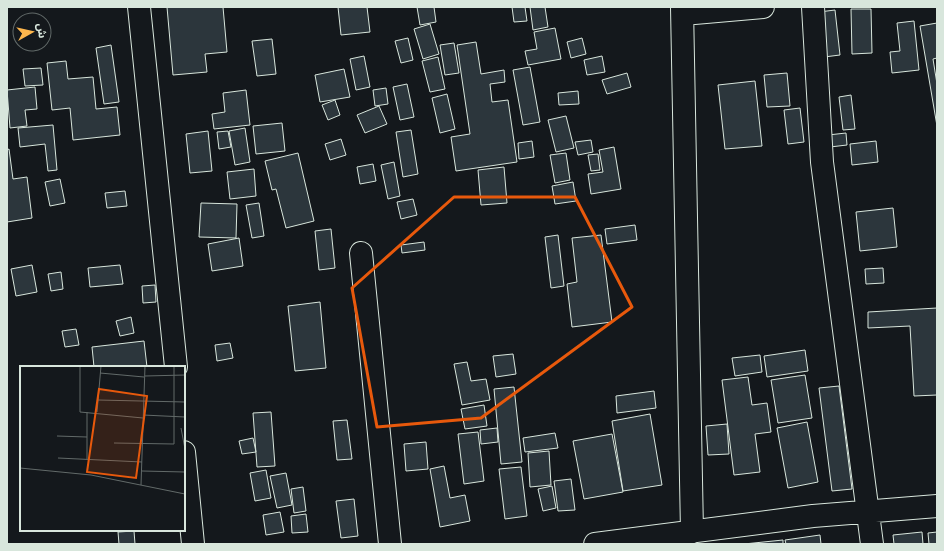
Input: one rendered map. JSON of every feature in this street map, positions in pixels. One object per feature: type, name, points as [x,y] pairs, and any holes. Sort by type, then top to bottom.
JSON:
[{"type":"street","points":[[139,7],[176,366]]},
{"type":"street","points":[[692,532],[683,10],[763,7]]},
{"type":"street","points":[[813,7],[822,162],[872,544]]},
{"type":"street","points":[[361,253],[390,544]]},
{"type":"street","points":[[185,462],[193,544]]},
{"type":"street","points":[[595,544],[692,532],[719,536],[813,516],[937,506]]},
{"type":"highlighted area","points":[[454,197],[575,197],[632,307],[481,418],[377,427],[352,288]]},
{"type":"building","points":[[167,7],[223,7],[227,52],[205,54],[207,72],[173,75]]},
{"type":"building","points":[[338,7],[367,7],[370,32],[341,35]]},
{"type":"building","points":[[417,7],[434,7],[436,22],[420,25]]},
{"type":"building","points":[[512,7],[525,7],[527,21],[514,22]]},
{"type":"building","points":[[530,7],[545,7],[548,27],[533,30]]},
{"type":"building","points":[[851,9],[871,9],[872,53],[852,54]]},
{"type":"building","points":[[835,10],[840,55],[824,57],[819,12]]},
{"type":"building","points":[[914,21],[919,70],[892,73],[890,52],[900,51],[897,23]]},
{"type":"building","points":[[937,23],[937,58],[933,59],[937,84],[937,126],[920,26]]},
{"type":"building","points":[[430,24],[439,54],[423,59],[414,29]]},
{"type":"building","points":[[555,28],[561,59],[528,65],[525,51],[537,49],[534,32]]},
{"type":"building","points":[[408,38],[413,60],[401,63],[395,41]]},
{"type":"building","points":[[582,38],[586,54],[571,58],[567,42]]},
{"type":"building","points":[[272,39],[276,74],[257,76],[252,41]]},
{"type":"building","points":[[476,42],[481,74],[504,70],[505,82],[490,84],[492,102],[508,100],[517,162],[456,171],[451,137],[470,134],[457,45]]},
{"type":"building","points":[[454,43],[459,73],[445,75],[440,45]]},
{"type":"building","points":[[111,45],[119,102],[104,104],[96,48]]},
{"type":"building","points":[[364,56],[370,87],[356,90],[350,59]]},
{"type":"building","points":[[602,56],[605,72],[587,75],[584,60]]},
{"type":"building","points":[[438,57],[445,89],[430,92],[422,61]]},
{"type":"building","points":[[66,61],[68,79],[93,77],[96,109],[117,107],[120,135],[73,140],[70,108],[52,110],[47,63]]},
{"type":"building","points":[[530,67],[540,122],[523,125],[513,70]]},
{"type":"building","points":[[41,68],[43,85],[25,86],[23,69]]},
{"type":"building","points":[[344,69],[350,97],[320,102],[315,75]]},
{"type":"building","points":[[627,73],[631,87],[607,94],[602,80]]},
{"type":"building","points":[[787,73],[790,106],[767,107],[764,75]]},
{"type":"building","points":[[755,81],[762,146],[725,149],[718,85]]},
{"type":"building","points":[[407,84],[414,117],[400,120],[393,87]]},
{"type":"building","points":[[35,87],[37,109],[25,110],[27,126],[10,128],[7,90]]},
{"type":"building","points":[[386,88],[388,104],[375,106],[373,90]]},
{"type":"building","points":[[246,90],[250,125],[214,129],[212,114],[225,112],[223,93]]},
{"type":"building","points":[[578,91],[579,104],[559,105],[558,93]]},
{"type":"building","points":[[447,94],[455,129],[440,133],[432,98]]},
{"type":"building","points":[[851,95],[855,129],[843,130],[839,97]]},
{"type":"building","points":[[335,100],[340,115],[328,120],[322,105]]},
{"type":"building","points":[[379,106],[387,124],[365,133],[357,115]]},
{"type":"building","points":[[800,108],[804,142],[788,144],[784,110]]},
{"type":"building","points":[[566,116],[574,148],[556,152],[548,120]]},
{"type":"building","points":[[282,123],[285,151],[256,154],[253,126]]},
{"type":"building","points":[[53,125],[57,170],[48,171],[45,144],[20,147],[18,128]]},
{"type":"building","points":[[245,128],[250,162],[235,165],[229,131]]},
{"type":"building","points":[[411,130],[418,174],[403,177],[396,132]]},
{"type":"building","points":[[208,131],[212,171],[190,173],[186,134]]},
{"type":"building","points":[[228,131],[231,147],[219,149],[217,132]]},
{"type":"building","points":[[846,133],[847,145],[830,147],[828,135]]},
{"type":"building","points":[[341,139],[346,155],[330,160],[325,144]]},
{"type":"building","points":[[591,140],[593,152],[578,155],[575,142]]},
{"type":"building","points":[[532,141],[534,157],[519,159],[518,143]]},
{"type":"building","points":[[876,141],[878,162],[852,165],[850,144]]},
{"type":"building","points":[[614,147],[621,189],[591,194],[588,174],[603,172],[599,150]]},
{"type":"building","points":[[9,149],[13,179],[27,177],[32,218],[7,222],[7,150]]},
{"type":"building","points":[[298,153],[314,221],[286,228],[276,189],[272,190],[265,161]]},
{"type":"building","points":[[566,153],[570,180],[555,183],[550,155]]},
{"type":"building","points":[[598,154],[600,170],[591,171],[588,155]]},
{"type":"building","points":[[394,162],[400,196],[388,199],[381,165]]},
{"type":"building","points":[[373,164],[376,181],[360,184],[357,167]]},
{"type":"building","points":[[504,167],[507,203],[481,205],[478,170]]},
{"type":"building","points":[[254,169],[256,196],[230,199],[227,172]]},
{"type":"building","points":[[60,179],[65,203],[50,206],[45,182]]},
{"type":"building","points":[[573,182],[576,201],[555,204],[552,186]]},
{"type":"building","points":[[125,191],[127,206],[107,208],[105,193]]},
{"type":"building","points":[[413,199],[417,215],[401,219],[397,202]]},
{"type":"building","points":[[201,203],[237,204],[236,238],[199,237]]},
{"type":"building","points":[[259,203],[264,236],[252,238],[246,205]]},
{"type":"building","points":[[893,208],[897,247],[860,251],[856,212]]},
{"type":"building","points":[[635,225],[637,240],[607,244],[605,229]]},
{"type":"building","points":[[331,229],[335,268],[319,270],[315,231]]},
{"type":"building","points":[[558,235],[564,286],[551,288],[545,237]]},
{"type":"building","points":[[601,235],[612,322],[572,327],[567,284],[577,282],[572,238]]},
{"type":"building","points":[[239,238],[243,266],[212,271],[208,244]]},
{"type":"building","points":[[424,242],[425,250],[402,253],[401,245]]},
{"type":"building","points":[[32,265],[37,292],[16,296],[11,269]]},
{"type":"building","points":[[120,265],[123,284],[90,287],[88,268]]},
{"type":"building","points":[[883,268],[884,283],[866,284],[865,269]]},
{"type":"building","points":[[61,272],[63,289],[51,291],[48,274]]},
{"type":"building","points":[[155,285],[156,302],[143,303],[142,286]]},
{"type":"building","points":[[320,302],[326,368],[295,371],[288,306]]},
{"type":"building","points":[[937,308],[937,395],[914,396],[910,326],[868,328],[868,312]]},
{"type":"building","points":[[131,317],[134,333],[120,336],[116,321]]},
{"type":"building","points":[[76,329],[79,345],[65,347],[62,331]]},
{"type":"building","points":[[144,341],[147,366],[94,366],[92,347]]},
{"type":"building","points":[[230,343],[233,358],[217,361],[215,345]]},
{"type":"building","points":[[805,350],[808,371],[767,377],[764,356]]},
{"type":"building","points":[[513,354],[516,374],[496,377],[493,356]]},
{"type":"building","points":[[760,355],[762,372],[735,376],[732,358]]},
{"type":"building","points":[[467,362],[471,381],[486,379],[490,400],[462,405],[454,364]]},
{"type":"building","points":[[805,375],[812,418],[778,423],[771,380]]},
{"type":"building","points":[[748,377],[752,405],[767,403],[771,432],[755,434],[760,472],[734,475],[722,380]]},
{"type":"building","points":[[839,386],[852,489],[832,491],[819,388]]},
{"type":"building","points":[[514,387],[522,462],[501,464],[494,389]]},
{"type":"building","points":[[654,391],[656,408],[617,413],[616,396]]},
{"type":"building","points":[[484,405],[487,426],[465,429],[461,409]]},
{"type":"building","points":[[271,412],[275,466],[257,467],[253,413]]},
{"type":"building","points":[[650,414],[662,485],[623,491],[612,421]]},
{"type":"building","points":[[347,420],[352,459],[337,460],[333,421]]},
{"type":"building","points":[[807,422],[818,482],[788,488],[777,428]]},
{"type":"building","points":[[727,424],[729,454],[708,455],[706,426]]},
{"type":"building","points":[[497,428],[498,442],[481,444],[480,430]]},
{"type":"building","points":[[478,432],[484,481],[464,484],[458,434]]},
{"type":"building","points":[[555,433],[558,448],[525,452],[523,438]]},
{"type":"building","points":[[612,434],[623,492],[584,499],[573,441]]},
{"type":"building","points":[[253,438],[256,452],[242,454],[239,441]]},
{"type":"building","points":[[426,442],[428,469],[406,471],[404,444]]},
{"type":"building","points":[[549,451],[551,485],[530,487],[528,453]]},
{"type":"building","points":[[444,466],[450,498],[465,495],[470,521],[440,527],[430,469]]},
{"type":"building","points":[[521,467],[527,516],[505,519],[499,469]]},
{"type":"building","points":[[266,470],[271,498],[255,501],[250,473]]},
{"type":"building","points":[[286,473],[292,505],[277,508],[270,476]]},
{"type":"building","points":[[571,479],[575,510],[558,511],[554,481]]},
{"type":"building","points":[[552,486],[556,508],[543,511],[538,489]]},
{"type":"building","points":[[303,487],[306,511],[294,513],[291,489]]},
{"type":"building","points":[[354,499],[358,536],[341,538],[336,501]]},
{"type":"building","points":[[280,512],[284,532],[266,535],[263,515]]},
{"type":"building","points":[[306,514],[308,532],[292,533],[291,516]]},
{"type":"building","points":[[134,531],[135,544],[119,544],[118,532]]},
{"type":"building","points":[[922,532],[923,544],[894,544],[893,535]]},
{"type":"building","points":[[937,532],[937,544],[929,544],[928,533]]},
{"type":"building","points":[[820,535],[821,544],[786,544],[785,540]]},
{"type":"building","points":[[783,540],[783,544],[744,544]]}]
